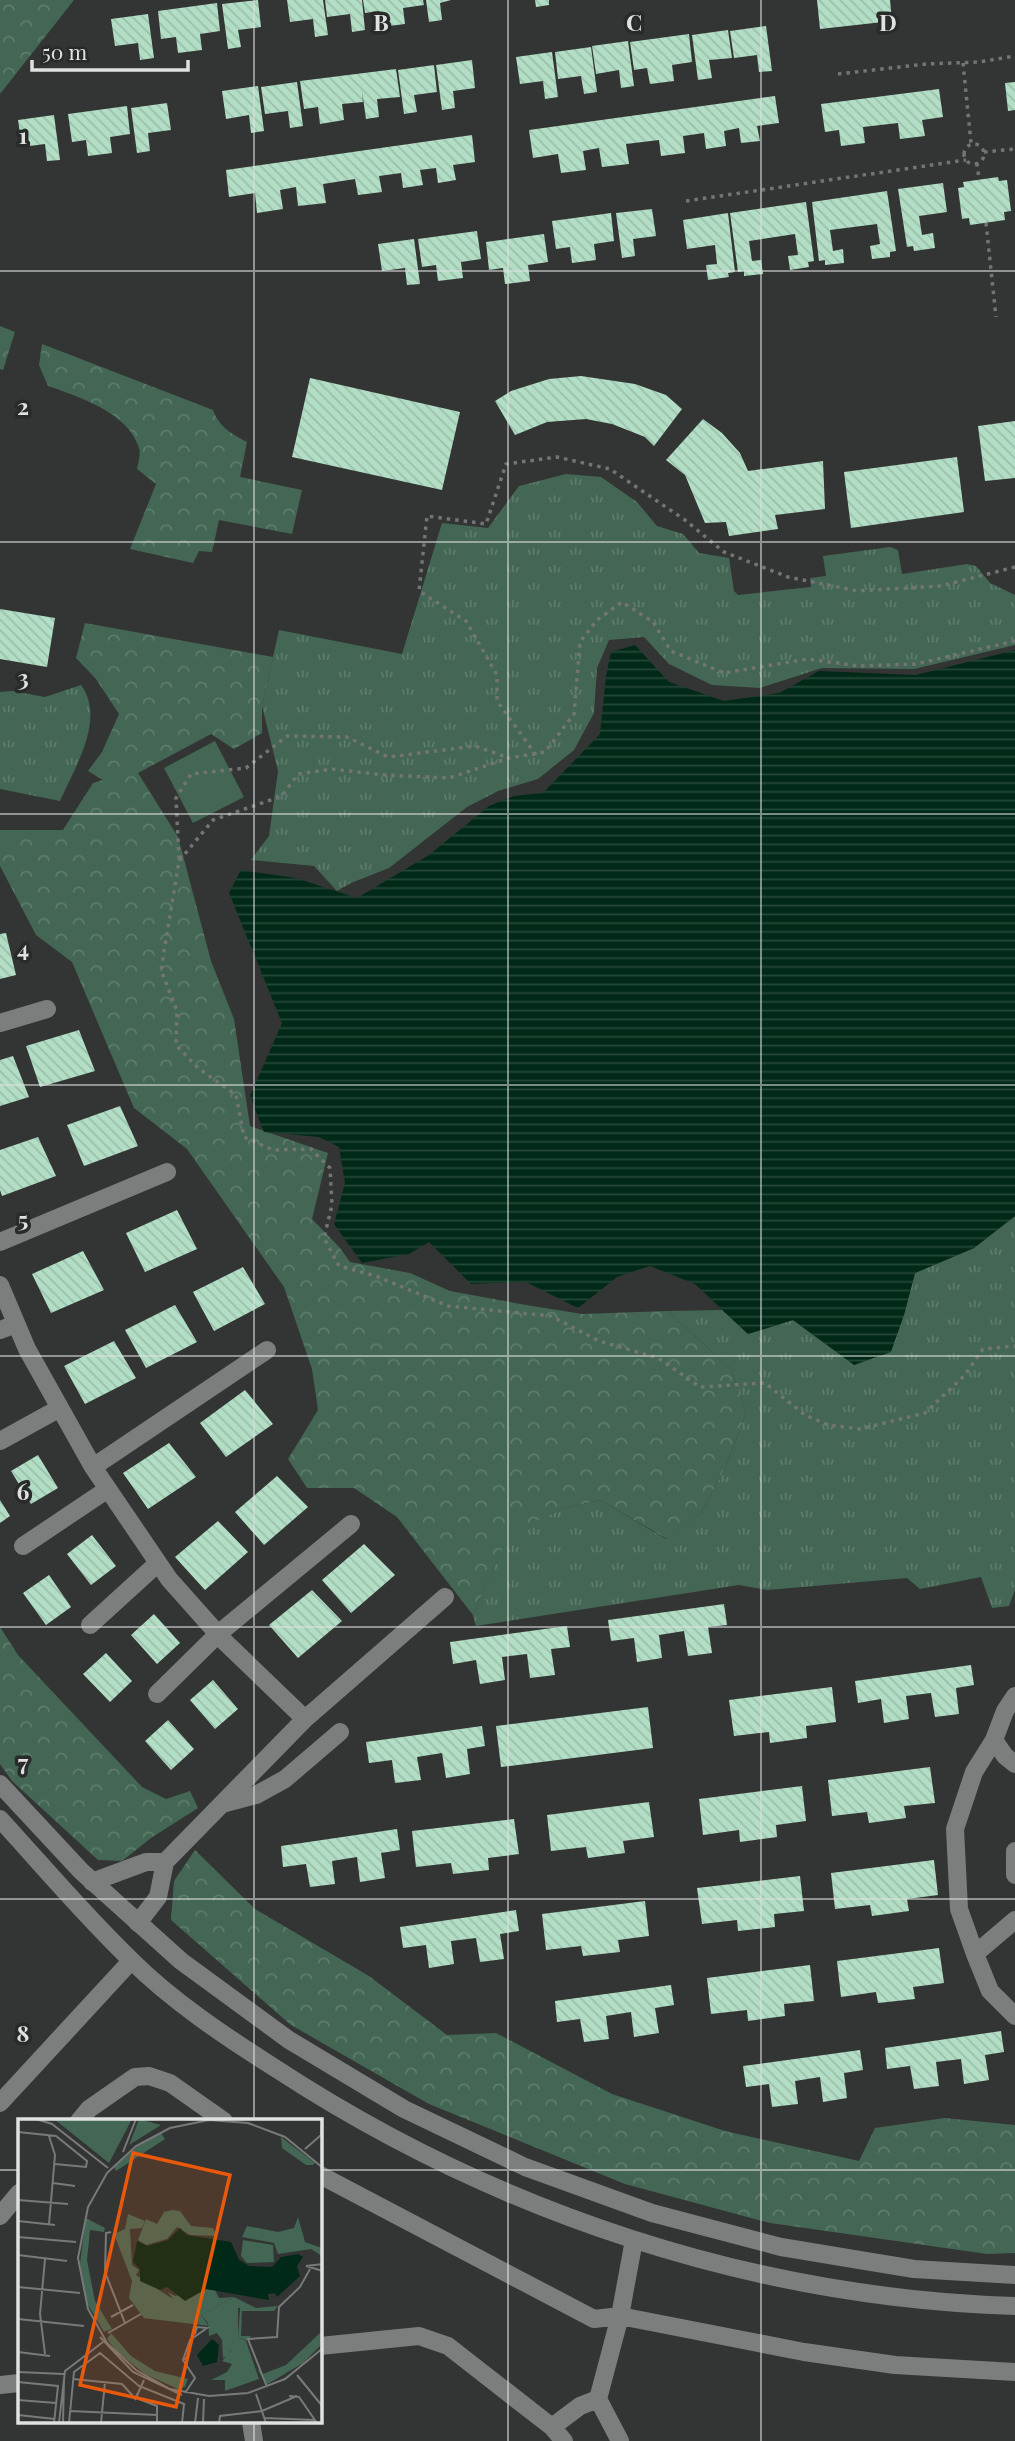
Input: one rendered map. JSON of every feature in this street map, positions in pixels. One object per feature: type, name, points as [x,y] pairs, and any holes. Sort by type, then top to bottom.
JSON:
[{"type":"street","points":[[0,1023],[47,1009]]},
{"type":"street","points":[[0,1242],[167,1172]]},
{"type":"street","points":[[0,1285],[8,1327],[27,1349],[93,1466],[169,1579],[218,1634],[305,1719]]},
{"type":"street","points":[[93,1466],[267,1350]]},
{"type":"street","points":[[0,1441],[60,1408]]},
{"type":"street","points":[[23,1546],[108,1489]]},
{"type":"street","points":[[157,1694],[218,1634],[351,1524]]},
{"type":"street","points":[[90,1625],[158,1563]]},
{"type":"street","points":[[138,1923],[158,1897],[165,1862],[305,1719],[445,1597]]},
{"type":"street","points":[[1015,1696],[1005,1711],[994,1740],[974,1772],[955,1829],[959,1909],[990,1991],[1015,2016]]},
{"type":"street","points":[[222,1804],[256,1795],[285,1779],[340,1732]]},
{"type":"street","points":[[994,1740],[1005,1756],[1015,1764]]},
{"type":"street","points":[[0,1784],[92,1882],[181,1961],[289,2040],[404,2109],[525,2167],[652,2213],[781,2247],[914,2269],[1015,2275]]},
{"type":"street","points":[[0,1819],[131,1961],[188,2007],[246,2049],[369,2126],[499,2190],[566,2217],[635,2240],[739,2269],[846,2290],[918,2300],[1015,2306]]},
{"type":"street","points":[[1015,1851],[1015,1875]]},
{"type":"street","points":[[92,1882],[146,1862],[165,1862]]},
{"type":"street","points":[[975,1954],[1015,1920]]},
{"type":"street","points":[[0,2103],[131,1961]]},
{"type":"street","points":[[81,2119],[89,2109],[135,2077],[149,2076],[170,2083],[221,2119]]},
{"type":"street","points":[[322,2176],[594,2319],[620,2316],[804,2352],[895,2365],[1015,2372]]},
{"type":"street","points":[[0,2216],[18,2194]]},
{"type":"street","points":[[620,2441],[598,2399],[620,2316],[635,2240]]},
{"type":"street","points":[[322,2346],[419,2336],[448,2346],[558,2434],[580,2406],[598,2399]]},
{"type":"street","points":[[0,2385],[18,2383]]},
{"type":"path","points":[[838,74],[1015,57]]},
{"type":"path","points":[[963,63],[971,144]]},
{"type":"path","points":[[686,201],[965,160],[977,163],[983,159],[984,152],[981,146],[971,144]]},
{"type":"path","points":[[965,160],[964,150],[971,144]]},
{"type":"path","points":[[984,152],[1015,149]]},
{"type":"path","points":[[977,163],[979,180]]},
{"type":"path","points":[[986,222],[996,317]]},
{"type":"path","points":[[536,755],[497,701],[496,675],[466,621],[419,591],[427,516],[486,524],[506,464],[556,457],[610,470],[685,520],[724,552],[788,577],[858,591],[942,586],[1015,567]]},
{"type":"path","points":[[179,861],[213,820],[282,796],[298,774],[332,769],[449,778],[509,758],[545,752],[574,714],[580,642],[597,620],[622,603],[653,622],[671,651],[724,673],[808,659],[859,666],[916,664],[1015,641]]},
{"type":"path","points":[[509,758],[475,746],[388,757],[347,737],[288,736],[246,768],[191,774],[176,797],[179,861],[161,970],[177,1012],[176,1045],[198,1068],[236,1095],[244,1137],[273,1150],[311,1149],[330,1168],[332,1205],[324,1238],[339,1266],[376,1276],[448,1306],[551,1316],[599,1341],[658,1359],[700,1387],[765,1383],[805,1415],[828,1425],[860,1429],[925,1413],[964,1376],[982,1349],[1015,1346]]},
{"type":"green space","points":[[0,0],[74,0],[0,94]]},
{"type":"green space","points":[[0,326],[15,332],[3,370],[0,369]]},
{"type":"green space","points":[[42,344],[213,410],[222,425],[247,442],[240,477],[302,490],[292,534],[219,520],[212,552],[199,551],[193,563],[130,549],[156,484],[137,469],[139,448],[133,435],[114,415],[74,395],[48,386],[39,365]]},
{"type":"green space","points":[[566,474],[601,477],[637,502],[657,526],[683,534],[699,553],[729,558],[734,591],[738,595],[811,587],[810,578],[826,576],[823,556],[890,547],[898,550],[902,574],[967,564],[976,566],[990,583],[1015,595],[1015,645],[914,669],[822,668],[760,688],[712,685],[669,664],[644,637],[609,640],[597,668],[594,713],[574,750],[538,779],[498,791],[467,807],[389,868],[337,891],[314,866],[251,860],[269,836],[278,771],[262,706],[279,630],[402,654],[442,523],[488,528],[519,486]]},
{"type":"green space","points":[[85,623],[273,657],[262,706],[262,733],[234,749],[211,734],[138,773],[178,837],[211,961],[234,1019],[250,1126],[328,1153],[312,1219],[350,1262],[410,1273],[450,1291],[582,1314],[667,1311],[731,1369],[746,1413],[725,1468],[701,1513],[667,1539],[600,1500],[562,1509],[509,1534],[473,1615],[397,1517],[354,1488],[307,1488],[288,1459],[318,1410],[312,1369],[284,1287],[187,1149],[134,1108],[72,962],[36,935],[0,866],[0,830],[63,830],[93,783],[103,780],[88,771],[102,752],[119,714],[96,679],[76,658]]},
{"type":"green space","points":[[81,685],[88,698],[89,728],[86,743],[60,801],[0,789],[0,692],[12,691],[45,697]]},
{"type":"green space","points":[[215,741],[244,797],[193,823],[164,768]]},
{"type":"green space","points":[[1015,1216],[1015,1590],[1009,1606],[992,1608],[981,1577],[920,1589],[907,1578],[767,1590],[739,1585],[476,1626],[473,1615],[509,1533],[562,1509],[600,1500],[666,1539],[701,1513],[725,1468],[746,1413],[731,1369],[667,1311],[722,1310],[748,1334],[793,1320],[855,1365],[904,1315],[915,1273],[974,1248]]},
{"type":"green space","points":[[0,1627],[18,1655],[142,1787],[166,1799],[190,1791],[198,1808],[151,1838],[122,1861],[98,1860],[12,1781],[0,1764]]},
{"type":"green space","points":[[195,1850],[255,1909],[369,1976],[447,2035],[496,2033],[612,2094],[725,2131],[859,2161],[875,2128],[945,2118],[1015,2125],[1015,2253],[987,2254],[770,2223],[625,2184],[429,2104],[291,2025],[171,1920],[174,1881]]},
{"type":"shaded area","points":[[635,645],[669,682],[724,701],[779,693],[819,671],[916,675],[1015,650],[1015,1216],[974,1248],[915,1273],[891,1352],[854,1365],[793,1320],[748,1334],[695,1284],[650,1266],[617,1277],[578,1308],[526,1282],[471,1284],[429,1242],[409,1254],[362,1263],[334,1224],[345,1183],[339,1147],[319,1137],[264,1132],[250,1096],[282,1023],[229,893],[241,870],[296,878],[357,898],[429,855],[489,806],[514,796],[543,793],[600,734],[611,652]]},
{"type":"building","points":[[258,0],[261,27],[238,30],[241,47],[228,49],[222,4]]},
{"type":"building","points":[[287,0],[323,0],[328,35],[315,37],[313,19],[290,22]]},
{"type":"building","points":[[325,0],[362,0],[365,30],[352,32],[350,14],[327,17]]},
{"type":"building","points":[[363,0],[423,0],[424,5],[403,8],[405,24],[381,27],[379,11],[365,13]]},
{"type":"building","points":[[426,0],[451,0],[440,3],[442,20],[429,22]]},
{"type":"building","points":[[535,0],[549,0],[549,5],[536,7]]},
{"type":"building","points":[[817,0],[890,0],[892,21],[820,29]]},
{"type":"building","points":[[217,3],[220,31],[200,34],[202,50],[178,53],[176,37],[161,39],[158,11]]},
{"type":"building","points":[[148,14],[154,58],[140,60],[138,43],[115,46],[111,19]]},
{"type":"building","points":[[766,26],[772,71],[759,72],[757,55],[734,58],[730,31]]},
{"type":"building","points":[[728,30],[732,58],[709,60],[712,78],[698,80],[692,35]]},
{"type":"building","points":[[689,34],[692,62],[672,65],[674,81],[650,84],[647,68],[634,70],[630,42]]},
{"type":"building","points":[[628,41],[634,86],[621,88],[619,70],[596,74],[592,46]]},
{"type":"building","points":[[591,47],[597,92],[584,94],[581,76],[558,79],[555,52]]},
{"type":"building","points":[[552,52],[558,97],[545,99],[543,81],[520,84],[516,57]]},
{"type":"building","points":[[472,60],[475,88],[453,91],[455,108],[442,110],[436,65]]},
{"type":"building","points":[[434,65],[437,92],[414,95],[417,112],[404,114],[398,70]]},
{"type":"building","points":[[396,69],[400,97],[377,99],[379,117],[366,119],[362,91],[363,102],[342,104],[344,120],[320,124],[318,107],[304,109],[300,81]]},
{"type":"building","points":[[297,82],[303,126],[290,128],[288,111],[265,114],[261,87]]},
{"type":"building","points":[[1015,82],[1015,110],[1008,111],[1005,83]]},
{"type":"building","points":[[258,86],[264,131],[251,133],[249,115],[226,119],[222,91]]},
{"type":"building","points":[[939,89],[943,117],[922,120],[925,136],[900,139],[898,123],[863,127],[865,143],[841,146],[839,130],[825,132],[821,104]]},
{"type":"building","points":[[775,96],[779,123],[757,126],[760,141],[741,143],[739,128],[724,131],[726,146],[706,149],[704,133],[683,136],[685,153],[661,156],[659,140],[626,144],[629,164],[602,167],[599,148],[583,151],[586,170],[561,173],[558,154],[533,158],[529,130]]},
{"type":"building","points":[[167,103],[171,130],[148,133],[150,151],[137,153],[131,108]]},
{"type":"building","points":[[127,106],[130,134],[110,137],[112,153],[88,156],[86,140],[72,142],[68,114]]},
{"type":"building","points":[[54,115],[60,160],[47,161],[45,144],[22,147],[18,120]]},
{"type":"building","points":[[472,135],[475,162],[453,165],[456,180],[438,183],[436,168],[420,170],[423,185],[403,188],[401,173],[379,176],[382,192],[358,195],[355,179],[323,184],[326,203],[298,206],[296,187],[280,190],[283,209],[257,213],[255,193],[229,197],[226,170]]},
{"type":"building","points":[[998,177],[999,181],[1007,180],[1011,211],[1004,212],[1005,220],[970,225],[969,218],[962,219],[958,188],[964,187],[963,182]]},
{"type":"building","points":[[943,183],[947,212],[919,216],[922,235],[933,233],[935,248],[914,251],[913,246],[907,247],[898,189]]},
{"type":"building","points":[[887,191],[896,251],[890,252],[890,257],[872,259],[870,246],[880,244],[877,224],[830,230],[833,251],[843,249],[844,263],[825,265],[825,260],[819,261],[812,202]]},
{"type":"building","points":[[806,202],[814,261],[808,262],[809,267],[790,270],[788,256],[798,255],[795,234],[749,241],[752,261],[761,260],[763,274],[744,276],[744,271],[738,272],[730,213]]},
{"type":"building","points":[[652,209],[656,236],[633,239],[635,256],[622,258],[616,213]]},
{"type":"building","points":[[611,213],[614,241],[594,244],[596,260],[572,263],[570,247],[556,249],[552,221]]},
{"type":"building","points":[[728,213],[735,272],[728,273],[729,277],[708,280],[706,265],[717,264],[715,245],[687,249],[683,220]]},
{"type":"building","points":[[477,231],[481,259],[461,262],[463,278],[438,281],[436,265],[422,267],[418,239]]},
{"type":"building","points":[[544,234],[548,262],[528,265],[530,281],[505,284],[503,268],[489,270],[486,242]]},
{"type":"building","points":[[414,239],[420,284],[407,285],[405,268],[382,271],[378,244]]},
{"type":"building","points":[[581,376],[635,384],[666,395],[682,409],[654,446],[645,437],[612,424],[586,419],[547,422],[515,435],[495,401],[511,391],[549,379]]},
{"type":"building","points":[[310,378],[460,412],[442,490],[292,457]]},
{"type":"building","points":[[703,419],[722,433],[740,453],[748,471],[823,461],[825,509],[775,515],[778,529],[729,536],[726,522],[705,523],[685,475],[666,460]]},
{"type":"building","points":[[1015,421],[1015,478],[985,481],[978,426]]},
{"type":"building","points":[[957,457],[964,512],[851,528],[844,472]]},
{"type":"building","points":[[0,609],[55,618],[47,667],[0,659]]},
{"type":"building","points":[[6,933],[16,975],[0,979],[0,934]]},
{"type":"building","points":[[79,1030],[95,1071],[40,1087],[26,1046]]},
{"type":"building","points":[[13,1056],[29,1097],[0,1106],[0,1060]]},
{"type":"building","points":[[120,1106],[138,1146],[84,1166],[67,1125]]},
{"type":"building","points":[[38,1137],[56,1176],[2,1196],[0,1150]]},
{"type":"building","points":[[177,1210],[197,1249],[145,1272],[126,1233]]},
{"type":"building","points":[[83,1251],[104,1290],[51,1313],[32,1274]]},
{"type":"building","points":[[243,1267],[265,1304],[214,1331],[193,1292]]},
{"type":"building","points":[[175,1305],[197,1342],[146,1368],[125,1330]]},
{"type":"building","points":[[114,1341],[136,1378],[85,1404],[64,1366]]},
{"type":"building","points":[[245,1390],[273,1424],[226,1457],[200,1423]]},
{"type":"building","points":[[169,1443],[196,1477],[148,1509],[123,1473]]},
{"type":"building","points":[[38,1455],[58,1488],[31,1504],[11,1471]]},
{"type":"building","points":[[277,1476],[308,1507],[264,1545],[235,1512]]},
{"type":"building","points":[[0,1500],[10,1516],[0,1523]]},
{"type":"building","points":[[218,1521],[248,1552],[205,1590],[175,1557]]},
{"type":"building","points":[[92,1535],[116,1566],[91,1585],[67,1554]]},
{"type":"building","points":[[364,1544],[395,1575],[351,1613],[322,1580]]},
{"type":"building","points":[[49,1575],[71,1607],[46,1625],[23,1593]]},
{"type":"building","points":[[312,1590],[342,1621],[298,1658],[269,1625]]},
{"type":"building","points":[[724,1604],[727,1625],[708,1627],[712,1653],[688,1656],[684,1631],[659,1635],[662,1658],[637,1662],[634,1638],[611,1641],[608,1620]]},
{"type":"building","points":[[154,1614],[180,1643],[157,1664],[131,1635]]},
{"type":"building","points":[[567,1626],[570,1647],[551,1649],[555,1675],[530,1678],[527,1654],[502,1657],[505,1680],[480,1684],[476,1660],[453,1664],[450,1642]]},
{"type":"building","points":[[106,1653],[132,1681],[110,1702],[83,1674]]},
{"type":"building","points":[[971,1665],[974,1685],[956,1688],[959,1714],[935,1717],[931,1693],[906,1696],[909,1719],[884,1723],[881,1699],[858,1703],[855,1681]]},
{"type":"building","points":[[213,1680],[238,1709],[215,1729],[190,1700]]},
{"type":"building","points":[[832,1687],[836,1722],[806,1726],[807,1738],[770,1743],[769,1732],[734,1736],[729,1700]]},
{"type":"building","points":[[648,1707],[653,1748],[501,1767],[496,1726]]},
{"type":"building","points":[[168,1720],[194,1749],[171,1770],[145,1741]]},
{"type":"building","points":[[482,1726],[485,1746],[467,1749],[470,1774],[446,1778],[442,1753],[417,1757],[421,1780],[395,1783],[392,1760],[369,1763],[366,1742]]},
{"type":"building","points":[[930,1767],[935,1803],[904,1806],[906,1818],[869,1823],[867,1812],[832,1816],[828,1780]]},
{"type":"building","points":[[802,1786],[806,1821],[776,1825],[777,1837],[740,1842],[739,1830],[703,1835],[699,1799]]},
{"type":"building","points":[[649,1802],[654,1837],[623,1841],[625,1853],[588,1858],[586,1847],[551,1851],[547,1815]]},
{"type":"building","points":[[514,1819],[519,1854],[488,1858],[489,1870],[453,1874],[451,1863],[416,1867],[412,1831]]},
{"type":"building","points":[[397,1829],[400,1850],[381,1853],[385,1878],[360,1882],[357,1857],[332,1861],[335,1884],[310,1887],[306,1864],[283,1867],[281,1846]]},
{"type":"building","points":[[934,1860],[938,1895],[907,1899],[909,1911],[872,1916],[870,1905],[835,1909],[831,1873]]},
{"type":"building","points":[[800,1876],[804,1911],[774,1914],[775,1927],[738,1931],[737,1920],[702,1924],[697,1888]]},
{"type":"building","points":[[645,1901],[649,1936],[618,1940],[620,1952],[583,1956],[581,1946],[546,1950],[542,1914]]},
{"type":"building","points":[[516,1910],[519,1931],[500,1934],[504,1959],[480,1962],[476,1938],[451,1941],[454,1964],[429,1968],[426,1945],[403,1948],[400,1927]]},
{"type":"building","points":[[939,1948],[944,1983],[913,1987],[915,1999],[878,2003],[876,1992],[841,1997],[837,1961]]},
{"type":"building","points":[[810,1965],[814,2001],[784,2004],[785,2016],[748,2021],[747,2010],[711,2014],[707,1978]]},
{"type":"building","points":[[671,1985],[674,2005],[655,2008],[659,2033],[634,2037],[631,2012],[606,2016],[609,2039],[584,2042],[580,2019],[557,2022],[555,2001]]},
{"type":"building","points":[[1001,2031],[1004,2052],[985,2055],[989,2080],[964,2084],[961,2059],[936,2062],[939,2086],[914,2089],[910,2066],[887,2069],[885,2048]]},
{"type":"building","points":[[860,2050],[863,2070],[844,2073],[847,2098],[823,2102],[820,2077],[795,2081],[798,2104],[772,2107],[769,2084],[746,2087],[743,2066]]}]
